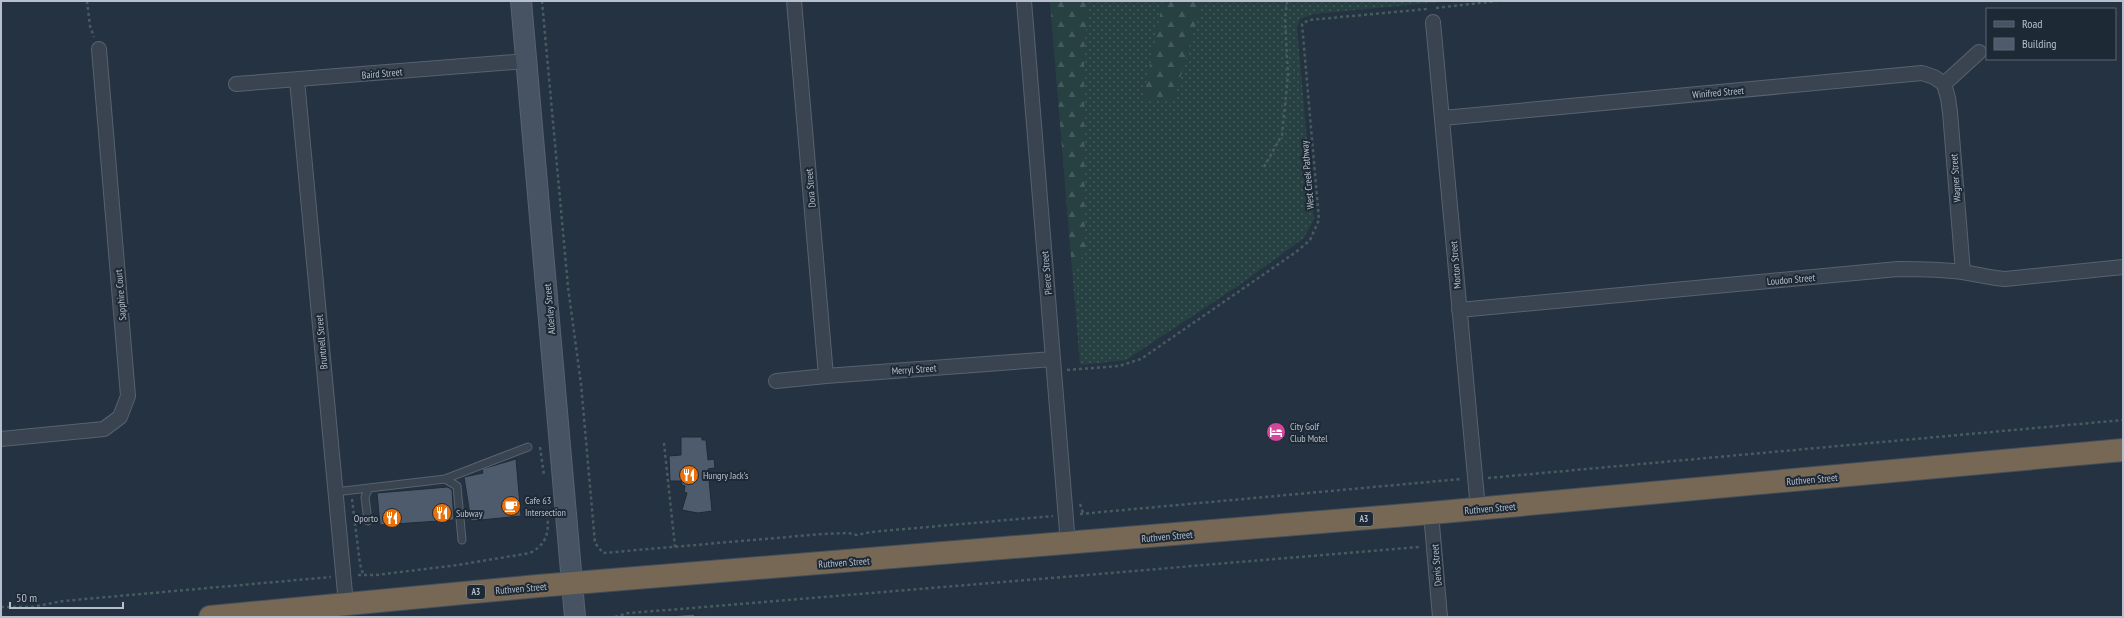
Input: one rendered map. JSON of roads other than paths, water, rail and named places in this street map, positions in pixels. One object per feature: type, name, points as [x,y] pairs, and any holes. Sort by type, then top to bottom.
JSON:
[{"type":"highway","name":"Ruthven Street","points":[[210,617],[573,584],[1478,509],[2123,450]]},
{"type":"street","name":"Alderley Street","points":[[521,1],[528,61],[575,617]]},
{"type":"street","name":"Dora Street","points":[[794,1],[826,376]]},
{"type":"street","name":"Pierce Street","points":[[1024,1],[1068,544]]},
{"type":"street","name":"Morton Street","points":[[1433,22],[1478,509]]},
{"type":"street","name":"Sapphire Court","points":[[1,439],[104,429],[120,417],[128,396],[99,48]]},
{"type":"street","points":[[1944,84],[1979,52]]},
{"type":"street","name":"Baird Street","points":[[236,84],[528,61]]},
{"type":"street","name":"Winifred Street","points":[[1443,118],[1922,73],[1934,77],[1944,84]]},
{"type":"street","name":"Bruntnell Street","points":[[297,80],[346,604]]},
{"type":"street","name":"Wagner Street","points":[[1944,84],[1950,112],[1963,272]]},
{"type":"street","name":"Loudon Street","points":[[1459,310],[1898,269],[1931,268],[1963,272],[1990,278],[2005,279],[2123,267]]},
{"type":"street","name":"Merryl Street","points":[[776,381],[826,376],[1053,360]]},
{"type":"street","name":"Denis Street","points":[[1432,513],[1440,617]]},
{"type":"lane","points":[[335,492],[445,480],[528,447]]},
{"type":"lane","points":[[445,480],[457,486],[462,540]]},
{"type":"lane","points":[[368,521],[366,497],[369,488]]},
{"type":"place","name":"City Golf Club Motel","points":[[1276,432]]},
{"type":"place","name":"Hungry Jack's","points":[[689,475]]},
{"type":"place","name":"Cafe 63 Intersection","points":[[511,506]]},
{"type":"place","name":"Subway","points":[[442,513]]},
{"type":"place","name":"Oporto","points":[[392,518]]}]
